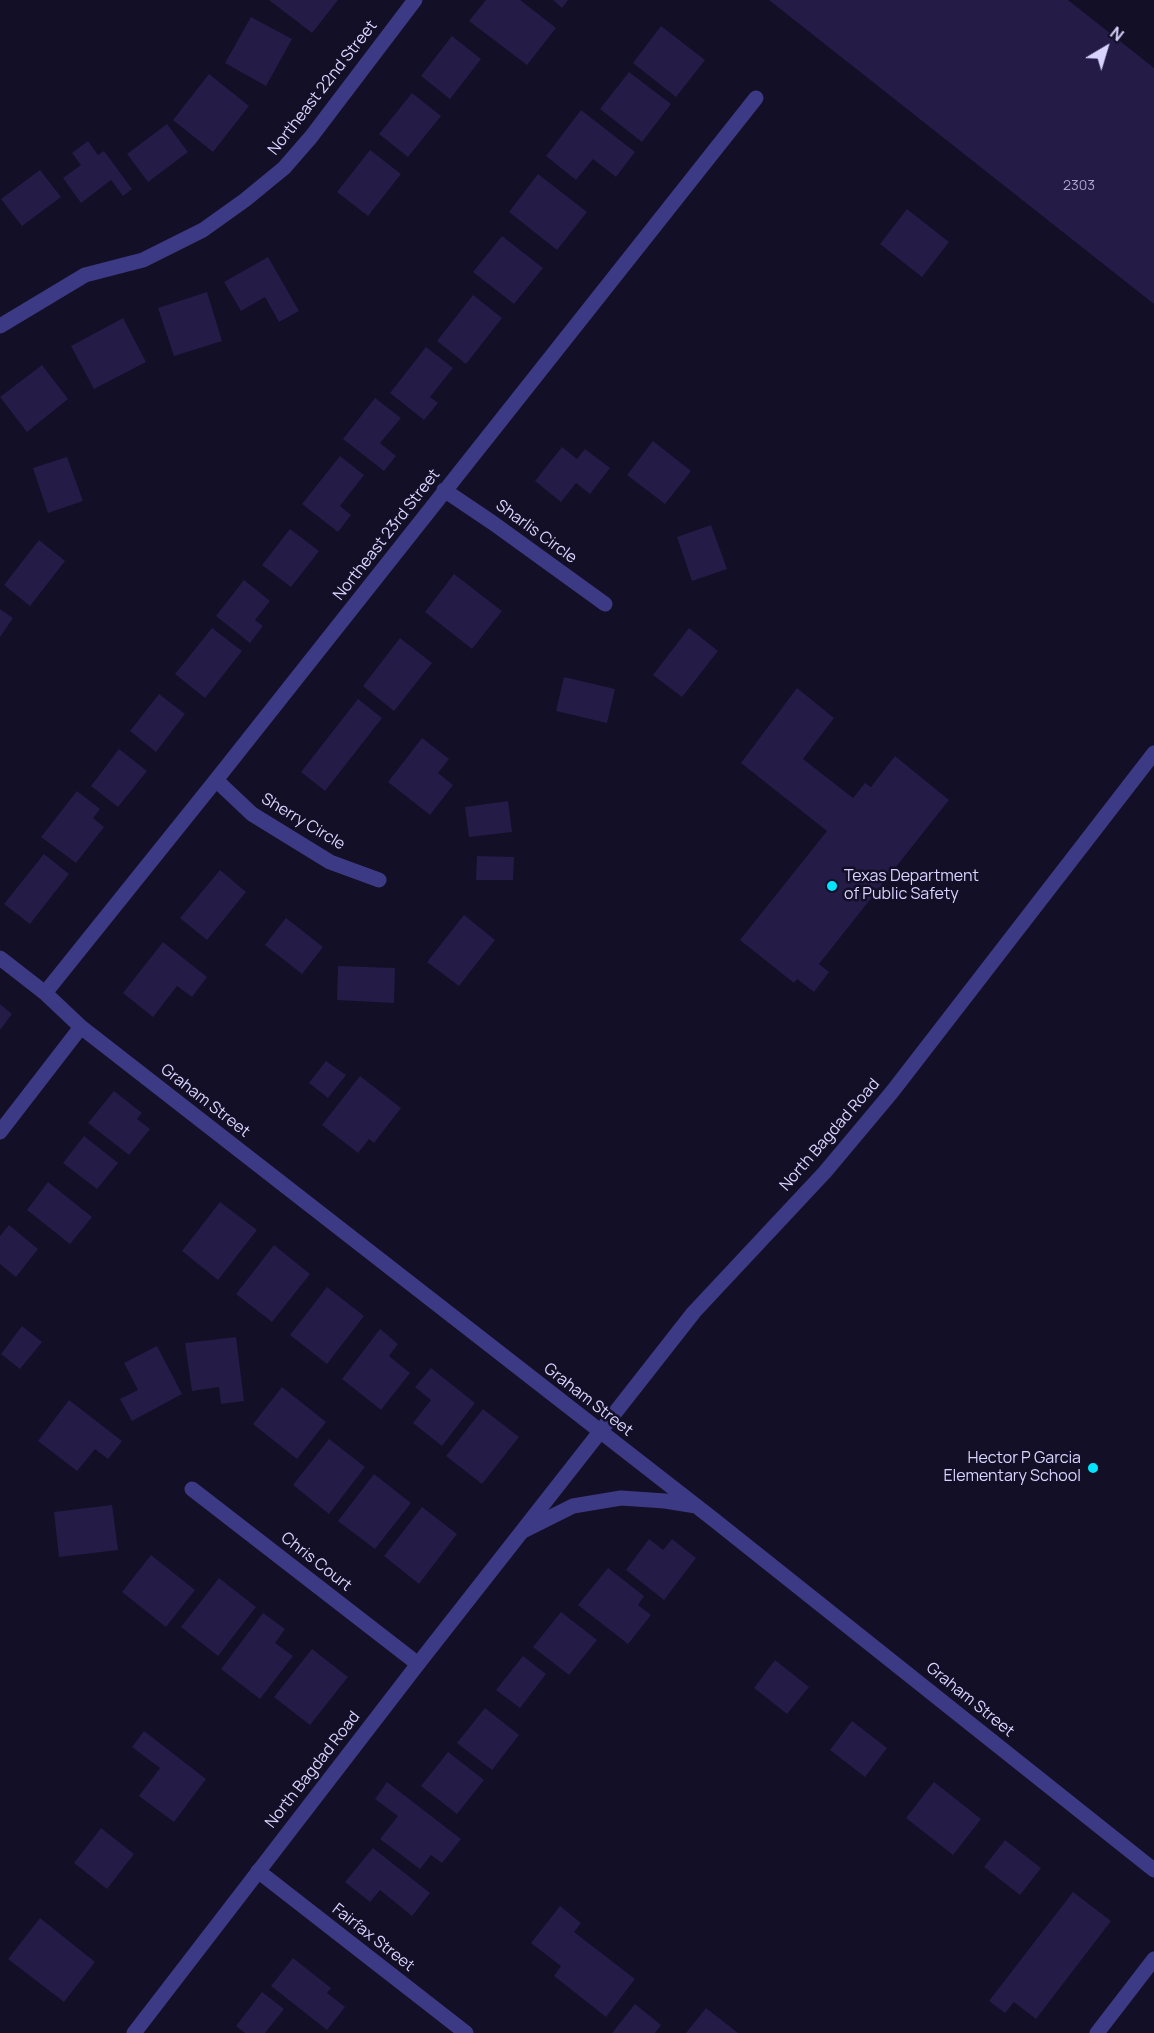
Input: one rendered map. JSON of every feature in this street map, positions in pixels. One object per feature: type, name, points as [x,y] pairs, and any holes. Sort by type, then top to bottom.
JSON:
[{"type":"street","name":"Northeast 22nd Street","points":[[0,326],[85,275],[143,260],[203,230],[245,200],[284,168],[311,137],[415,0]]},
{"type":"street","name":"Northeast 23rd Street","points":[[45,993],[756,98]]},
{"type":"street","name":"Sharlis Circle","points":[[444,490],[605,604]]},
{"type":"street","name":"North Bagdad Road","points":[[134,2033],[418,1664],[694,1312],[825,1172],[892,1092],[1154,753]]},
{"type":"street","name":"Sherry Circle","points":[[216,780],[252,814],[330,862],[379,880]]},
{"type":"street","name":"Graham Street","points":[[0,958],[45,993],[81,1027],[697,1506],[1154,1870]]},
{"type":"street","points":[[0,1132],[81,1027]]},
{"type":"street","name":"Chris Court","points":[[192,1489],[418,1664]]},
{"type":"street","name":"North Bagdad Road","points":[[523,1531],[573,1506],[621,1498],[697,1506]]},
{"type":"street","name":"Fairfax Street","points":[[258,1871],[466,2033]]},
{"type":"street","points":[[1097,2033],[1154,1959]]},
{"type":"building","points":[[269,0],[338,0],[312,33]]},
{"type":"building","points":[[486,0],[520,0],[556,28],[527,65],[469,21]]},
{"type":"building","points":[[553,0],[568,0],[562,8]]},
{"type":"building","points":[[769,0],[1068,0],[1154,68],[1154,304]]},
{"type":"building","points":[[251,17],[292,39],[266,86],[225,63]]},
{"type":"building","points":[[661,26],[705,60],[676,97],[633,63]]},
{"type":"building","points":[[452,36],[481,59],[450,99],[421,76]]},
{"type":"building","points":[[629,72],[671,104],[642,142],[600,109]]},
{"type":"building","points":[[209,74],[249,106],[213,152],[173,120]]},
{"type":"building","points":[[412,93],[441,116],[408,157],[379,134]]},
{"type":"building","points":[[581,110],[635,152],[616,177],[593,159],[576,180],[546,156]]},
{"type":"building","points":[[167,124],[188,152],[148,182],[127,154]]},
{"type":"building","points":[[88,141],[98,155],[104,151],[132,189],[123,196],[111,180],[81,203],[63,178],[81,165],[72,153]]},
{"type":"building","points":[[370,150],[401,174],[368,216],[337,192]]},
{"type":"building","points":[[40,170],[61,197],[22,226],[1,199]]},
{"type":"building","points":[[538,174],[587,212],[557,250],[509,212]]},
{"type":"building","points":[[907,209],[949,242],[922,277],[880,244]]},
{"type":"building","points":[[502,236],[543,268],[514,304],[473,272]]},
{"type":"building","points":[[268,257],[299,311],[279,322],[265,297],[241,311],[224,282]]},
{"type":"building","points":[[207,292],[222,341],[174,356],[158,308]]},
{"type":"building","points":[[473,295],[502,318],[466,364],[437,341]]},
{"type":"building","points":[[123,318],[146,362],[94,389],[71,346]]},
{"type":"building","points":[[426,347],[453,368],[430,397],[438,403],[424,420],[390,393]]},
{"type":"building","points":[[42,365],[68,399],[27,432],[0,397]]},
{"type":"building","points":[[375,398],[401,418],[380,443],[396,456],[384,471],[343,439]]},
{"type":"building","points":[[653,441],[691,471],[665,504],[627,475]]},
{"type":"building","points":[[562,447],[577,459],[585,449],[610,468],[590,494],[576,483],[561,502],[535,481]]},
{"type":"building","points":[[340,456],[364,475],[340,506],[351,515],[338,532],[302,504]]},
{"type":"building","points":[[67,457],[83,501],[48,513],[33,468]]},
{"type":"building","points":[[711,525],[727,569],[692,581],[677,537]]},
{"type":"building","points":[[290,529],[319,551],[291,587],[262,565]]},
{"type":"building","points":[[39,540],[65,561],[30,606],[4,585]]},
{"type":"building","points":[[454,574],[502,611],[472,649],[425,612]]},
{"type":"building","points":[[244,580],[270,601],[255,620],[263,626],[250,643],[216,616]]},
{"type":"building","points":[[0,609],[13,618],[0,637]]},
{"type":"building","points":[[212,628],[242,651],[205,698],[175,674]]},
{"type":"building","points":[[689,628],[718,651],[682,697],[653,675]]},
{"type":"building","points":[[400,638],[432,663],[394,711],[363,686]]},
{"type":"building","points":[[564,677],[615,689],[607,723],[556,711]]},
{"type":"building","name":"Texas Department of Public Safety","points":[[797,688],[834,718],[803,759],[853,798],[865,783],[871,787],[895,756],[949,800],[819,964],[829,972],[814,992],[797,979],[794,983],[740,940],[827,831],[741,763]]},
{"type":"building","points":[[159,694],[185,714],[156,752],[130,731]]},
{"type":"building","points":[[358,699],[382,718],[325,791],[301,772]]},
{"type":"building","points":[[422,738],[449,759],[438,773],[453,785],[430,815],[388,782]]},
{"type":"building","points":[[119,749],[147,771],[118,807],[91,786]]},
{"type":"building","points":[[77,791],[100,809],[93,818],[104,827],[76,863],[41,837]]},
{"type":"building","points":[[508,801],[512,832],[469,837],[465,807]]},
{"type":"building","points":[[44,854],[69,874],[30,924],[4,904]]},
{"type":"building","points":[[477,856],[514,857],[513,880],[476,880]]},
{"type":"building","points":[[220,870],[246,892],[207,940],[180,918]]},
{"type":"building","points":[[464,915],[495,940],[459,986],[427,962]]},
{"type":"building","points":[[286,918],[323,947],[302,974],[265,945]]},
{"type":"building","points":[[163,942],[207,977],[192,997],[177,986],[153,1017],[123,993]]},
{"type":"building","points":[[338,966],[395,968],[394,1003],[337,1000]]},
{"type":"building","points":[[0,1004],[12,1014],[0,1030]]},
{"type":"building","points":[[326,1061],[346,1075],[328,1098],[309,1083]]},
{"type":"building","points":[[360,1076],[401,1108],[374,1143],[369,1139],[358,1153],[322,1125]]},
{"type":"building","points":[[114,1091],[142,1113],[137,1119],[150,1129],[129,1155],[88,1123]]},
{"type":"building","points":[[84,1136],[118,1163],[97,1189],[63,1163]]},
{"type":"building","points":[[48,1182],[92,1217],[70,1244],[27,1210]]},
{"type":"building","points":[[220,1202],[257,1230],[218,1280],[182,1251]]},
{"type":"building","points":[[9,1225],[38,1249],[16,1277],[0,1264],[0,1236]]},
{"type":"building","points":[[274,1245],[310,1274],[272,1322],[236,1294]]},
{"type":"building","points":[[327,1287],[364,1316],[327,1364],[290,1335]]},
{"type":"building","points":[[22,1326],[42,1342],[20,1369],[1,1354]]},
{"type":"building","points":[[380,1329],[398,1344],[389,1356],[410,1373],[381,1410],[342,1379]]},
{"type":"building","points":[[236,1337],[244,1401],[221,1404],[219,1387],[192,1391],[185,1343]]},
{"type":"building","points":[[157,1346],[182,1394],[132,1421],[120,1399],[138,1390],[124,1363]]},
{"type":"building","points":[[431,1368],[475,1403],[442,1446],[413,1423],[431,1400],[415,1387]]},
{"type":"building","points":[[282,1387],[326,1422],[297,1459],[253,1424]]},
{"type":"building","points":[[69,1400],[122,1441],[108,1459],[95,1449],[77,1471],[38,1441]]},
{"type":"building","points":[[483,1409],[519,1437],[482,1484],[446,1456]]},
{"type":"building","points":[[329,1439],[365,1467],[329,1514],[293,1485]]},
{"type":"building","points":[[374,1474],[411,1503],[375,1549],[338,1521]]},
{"type":"building","points":[[112,1505],[118,1550],[59,1557],[54,1512]]},
{"type":"building","points":[[422,1507],[457,1534],[419,1584],[384,1556]]},
{"type":"building","points":[[649,1539],[663,1550],[672,1539],[696,1558],[664,1600],[626,1570]]},
{"type":"building","points":[[151,1555],[195,1590],[166,1627],[122,1592]]},
{"type":"building","points":[[608,1568],[644,1596],[638,1605],[651,1615],[628,1644],[578,1605]]},
{"type":"building","points":[[219,1578],[256,1607],[218,1656],[181,1627]]},
{"type":"building","points":[[561,1612],[597,1640],[569,1675],[533,1647]]},
{"type":"building","points":[[263,1613],[285,1629],[275,1643],[293,1656],[260,1699],[221,1669]]},
{"type":"building","points":[[312,1649],[348,1677],[310,1725],[274,1697]]},
{"type":"building","points":[[523,1656],[546,1674],[520,1708],[496,1690]]},
{"type":"building","points":[[775,1660],[809,1687],[787,1714],[754,1688]]},
{"type":"building","points":[[485,1708],[519,1735],[492,1770],[457,1743]]},
{"type":"building","points":[[852,1721],[887,1748],[865,1777],[830,1750]]},
{"type":"building","points":[[144,1731],[206,1779],[174,1822],[139,1796],[160,1768],[132,1747]]},
{"type":"building","points":[[448,1752],[484,1780],[457,1814],[421,1786]]},
{"type":"building","points":[[387,1782],[461,1839],[442,1863],[431,1855],[420,1869],[380,1839],[398,1816],[375,1799]]},
{"type":"building","points":[[934,1782],[981,1819],[953,1855],[906,1818]]},
{"type":"building","points":[[101,1828],[134,1854],[107,1889],[74,1863]]},
{"type":"building","points":[[1005,1840],[1041,1868],[1020,1895],[984,1867]]},
{"type":"building","points":[[373,1848],[430,1893],[412,1916],[380,1890],[370,1902],[345,1882]]},
{"type":"building","points":[[1073,1892],[1111,1921],[1036,2019],[1014,2002],[1005,2013],[989,2001]]},
{"type":"building","points":[[560,1906],[581,1923],[574,1932],[635,1979],[606,2017],[554,1976],[561,1966],[531,1943]]},
{"type":"building","points":[[40,1918],[95,1962],[64,2002],[8,1959]]},
{"type":"building","points":[[293,1958],[331,1988],[327,1993],[345,2007],[327,2030],[271,1986]]},
{"type":"building","points":[[262,1992],[284,2009],[265,2033],[245,2033],[236,2026]]},
{"type":"building","points":[[635,2004],[661,2025],[655,2033],[612,2033]]},
{"type":"building","points":[[706,2008],[738,2033],[686,2033]]},
{"type":"place","name":"Texas Department of Public Safety","points":[[832,886]]},
{"type":"place","name":"Hector P Garcia Elementary School","points":[[1093,1468]]}]
